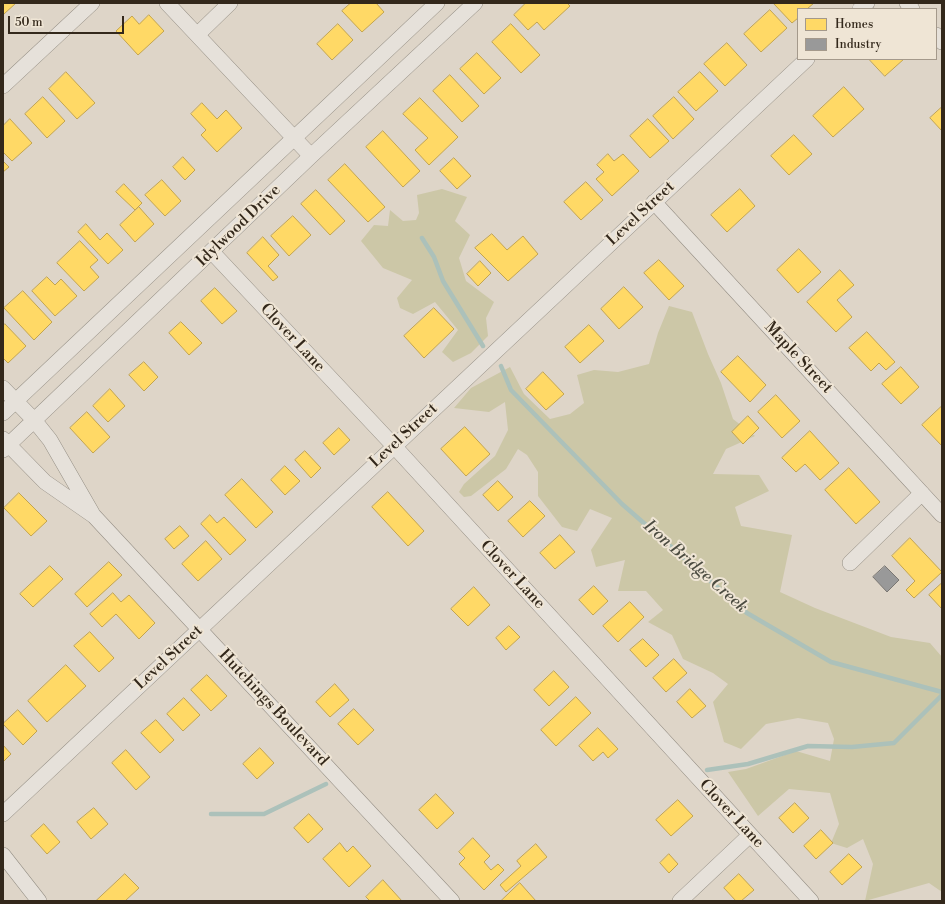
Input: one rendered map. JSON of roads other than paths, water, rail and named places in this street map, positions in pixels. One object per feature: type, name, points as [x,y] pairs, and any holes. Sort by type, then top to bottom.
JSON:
[{"type":"street","points":[[3,86],[92,3]]},
{"type":"street","points":[[167,3],[311,156]]},
{"type":"street","points":[[197,35],[230,3]]},
{"type":"street","name":"Idylwood Drive","points":[[3,413],[437,3]]},
{"type":"street","name":"Idylwood Drive","points":[[5,445],[34,420],[311,156],[475,3]]},
{"type":"street","name":"Level Street","points":[[3,814],[806,60]]},
{"type":"street","name":"Maple Street","points":[[654,202],[942,515]]},
{"type":"street","name":"Clover Lane","points":[[212,252],[394,446],[811,901]]},
{"type":"street","name":"Hutchings Boulevard","points":[[3,388],[34,420],[62,459],[94,516]]},
{"type":"street","name":"Hutchings Boulevard","points":[[5,445],[46,482],[94,516],[452,901]]},
{"type":"street","points":[[850,563],[922,493]]},
{"type":"street","points":[[680,901],[750,835]]},
{"type":"street","points":[[3,855],[39,901]]},
{"type":"waterway","name":"Iron Bridge Creek","points":[[422,238],[434,257],[443,281],[483,346]]},
{"type":"waterway","name":"Iron Bridge Creek","points":[[501,366],[511,390],[622,504],[747,613],[831,662],[942,692]]},
{"type":"waterway","points":[[707,770],[748,764],[808,746],[852,747],[894,743],[942,695]]},
{"type":"waterway","points":[[211,814],[264,814],[326,784]]}]
